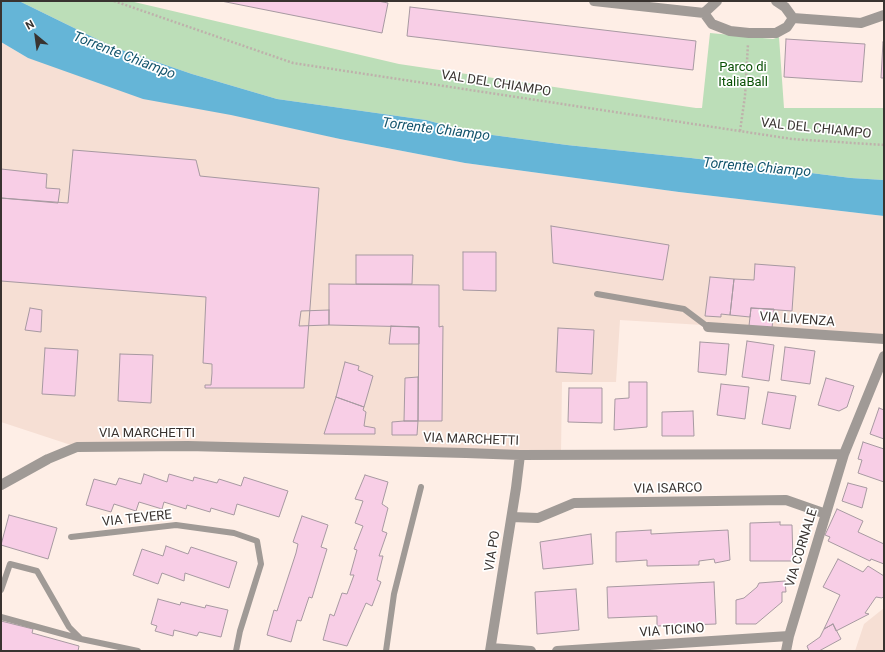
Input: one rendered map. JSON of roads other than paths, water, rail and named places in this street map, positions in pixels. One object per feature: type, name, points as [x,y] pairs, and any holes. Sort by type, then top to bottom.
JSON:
[{"type":"street","points":[[594,1],[704,13],[712,24],[730,30],[749,33],[776,33],[787,27],[793,18]]},
{"type":"street","points":[[704,13],[717,1]]},
{"type":"street","points":[[776,1],[784,7],[793,18],[861,23],[884,15]]},
{"type":"street","name":"VIA LIVENZA","points":[[708,327],[884,339]]},
{"type":"street","points":[[844,454],[884,356]]},
{"type":"street","name":"VIA MARCHETTI","points":[[1,485],[48,458],[77,447],[188,446],[466,452],[520,455],[844,454]]},
{"type":"street","name":"VIA CORNALE","points":[[786,651],[789,636],[844,454]]},
{"type":"street","name":"VIA PO","points":[[490,649],[512,517],[520,455]]},
{"type":"street","name":"VIA ISARCO","points":[[512,517],[538,518],[574,503],[786,500],[826,514]]},
{"type":"street","name":"VIA TICINO","points":[[557,651],[789,636]]},
{"type":"street","points":[[490,649],[531,651]]},
{"type":"lane","points":[[597,294],[684,309],[708,327]]},
{"type":"lane","points":[[386,651],[394,594],[421,487]]},
{"type":"lane","name":"VIA TEVERE","points":[[71,537],[176,525],[234,533],[257,541],[261,564],[240,631],[236,651]]},
{"type":"lane","points":[[1,590],[10,564],[37,571],[69,627],[82,639]]},
{"type":"lane","points":[[1,617],[82,639],[138,651]]},
{"type":"water","name":"Torrente Chiampo","points":[[1,1],[19,1],[113,47],[192,74],[277,99],[426,120],[470,132],[567,145],[691,158],[851,178],[884,180],[884,216],[679,192],[465,163],[340,139],[231,115],[143,99],[28,58],[1,42]]},
{"type":"park label","name":"Parco di ItaliaBall","points":[[743,76]]}]
